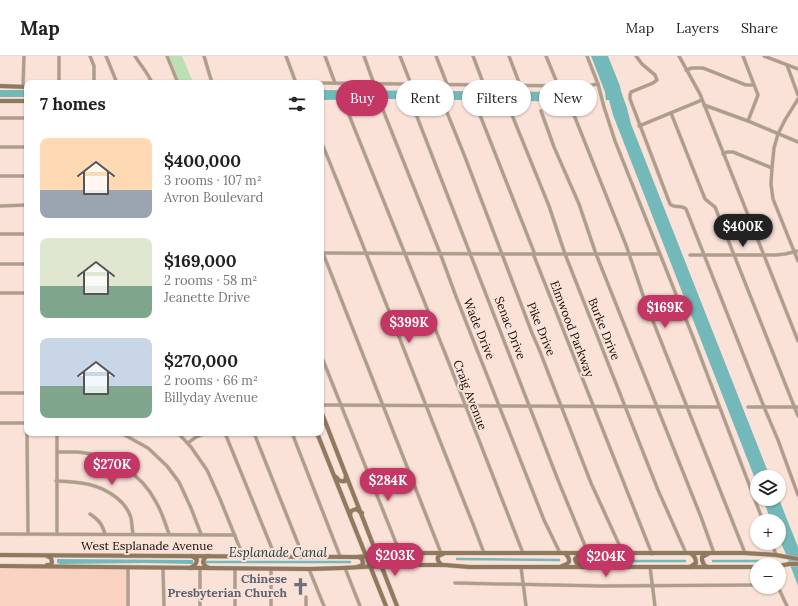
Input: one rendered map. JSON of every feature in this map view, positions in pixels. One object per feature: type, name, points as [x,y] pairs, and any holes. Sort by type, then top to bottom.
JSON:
[{"type":"main road","points":[[0,86],[24,86]]},
{"type":"main road","points":[[0,101],[24,101]]},
{"type":"main road","points":[[324,419],[397,605]]},
{"type":"main road","points":[[318,436],[386,606]]},
{"type":"main road","points":[[333,472],[340,481],[345,481],[346,475]]},
{"type":"main road","points":[[350,516],[351,511],[356,509],[362,514]]},
{"type":"main road","name":"West Esplanade Avenue","points":[[0,557],[26,555],[357,557],[400,553],[745,553],[776,555],[798,559]]},
{"type":"main road","points":[[442,565],[438,562],[438,557],[447,553]]},
{"type":"main road","points":[[558,567],[569,562],[568,556],[565,553]]},
{"type":"main road","points":[[580,567],[575,559],[578,556],[587,553]]},
{"type":"main road","points":[[688,553],[695,557],[696,563],[688,568]]},
{"type":"main road","points":[[708,553],[702,557],[702,560],[704,565],[710,568]]},
{"type":"main road","points":[[370,566],[371,562],[377,555]]},
{"type":"main road","points":[[37,566],[52,564],[52,560],[47,556]]},
{"type":"main road","points":[[190,556],[197,560],[194,566],[190,568]]},
{"type":"main road","points":[[208,556],[205,557],[203,562],[205,566],[209,568]]},
{"type":"main road","points":[[355,568],[363,563],[362,559],[357,557]]},
{"type":"main road","name":"West Esplanade Avenue","points":[[0,565],[163,568],[355,568],[402,564],[469,567],[750,567]]},
{"type":"main road","points":[[786,565],[798,564]]},
{"type":"street","points":[[24,56],[25,80]]},
{"type":"street","points":[[59,56],[59,80]]},
{"type":"street","points":[[90,56],[94,66],[94,80]]},
{"type":"street","points":[[106,56],[116,80]]},
{"type":"street","points":[[135,56],[150,80]]},
{"type":"street","points":[[167,56],[177,80]]},
{"type":"street","points":[[204,56],[211,80]]},
{"type":"street","points":[[286,56],[295,80]]},
{"type":"street","points":[[324,83],[335,84],[325,56]]},
{"type":"street","points":[[364,56],[373,80]]},
{"type":"street","points":[[400,56],[409,80]]},
{"type":"street","points":[[436,56],[445,80]]},
{"type":"street","points":[[473,56],[482,80]]},
{"type":"street","points":[[509,56],[518,80]]},
{"type":"street","points":[[546,56],[556,80]]},
{"type":"street","points":[[587,56],[598,84],[615,141],[761,514]]},
{"type":"street","points":[[636,56],[642,64],[655,75],[657,80],[631,92],[630,99],[670,204],[674,206],[683,206],[686,209],[778,440],[798,495]]},
{"type":"street","points":[[679,56],[700,94],[798,341]]},
{"type":"street","points":[[743,56],[758,95],[748,121]]},
{"type":"street","points":[[764,56],[798,69]]},
{"type":"street","points":[[786,65],[798,95]]},
{"type":"street","points":[[686,70],[692,68],[703,68],[746,85],[753,84]]},
{"type":"street","points":[[798,98],[778,134],[774,148],[771,184],[773,199],[796,251],[798,261]]},
{"type":"street","points":[[640,126],[702,100]]},
{"type":"street","points":[[704,105],[748,121],[798,142]]},
{"type":"street","points":[[671,113],[705,200],[715,207],[796,407],[798,416]]},
{"type":"street","name":"Craig Avenue","points":[[349,116],[445,353],[464,406],[523,553]]},
{"type":"street","name":"Wade Drive","points":[[385,116],[544,520],[560,553]]},
{"type":"street","name":"Senac Drive","points":[[417,116],[587,553]]},
{"type":"street","name":"Pike Drive","points":[[448,116],[591,483],[622,554]]},
{"type":"street","name":"Elmwood Parkway","points":[[480,116],[512,194],[534,252],[534,256],[593,407],[652,554]]},
{"type":"street","name":"Burke Drive","points":[[512,116],[549,206],[565,254],[658,490],[688,553]]},
{"type":"street","points":[[543,116],[579,204],[596,254],[714,553]]},
{"type":"street","points":[[574,116],[629,254],[645,301],[745,553]]},
{"type":"street","points":[[0,118],[24,118]]},
{"type":"street","points":[[0,147],[24,147]]},
{"type":"street","points":[[324,148],[484,553]]},
{"type":"street","points":[[723,154],[733,152],[772,168]]},
{"type":"street","points":[[0,176],[24,176]]},
{"type":"street","points":[[0,206],[24,205]]},
{"type":"street","points":[[0,234],[24,234]]},
{"type":"street","points":[[690,255],[764,255],[785,254],[796,251]]},
{"type":"street","points":[[324,253],[659,254]]},
{"type":"street","points":[[324,258],[441,553]]},
{"type":"street","points":[[0,264],[24,264]]},
{"type":"street","points":[[0,293],[24,293]]},
{"type":"street","points":[[324,362],[400,553]]},
{"type":"street","points":[[0,393],[24,393]]},
{"type":"street","points":[[324,405],[719,407]]},
{"type":"street","points":[[748,407],[796,407]]},
{"type":"street","points":[[0,422],[24,422]]},
{"type":"street","points":[[27,436],[28,533]]},
{"type":"street","points":[[57,436],[57,534]]},
{"type":"street","points":[[126,436],[148,448],[167,466],[179,482],[201,534]]},
{"type":"street","points":[[181,436],[207,470],[243,556]]},
{"type":"street","points":[[188,444],[198,436]]},
{"type":"street","points":[[226,436],[276,556]]},
{"type":"street","points":[[255,436],[303,556]]},
{"type":"street","points":[[293,436],[340,556]]},
{"type":"street","points":[[56,452],[78,452],[94,455],[109,460],[133,474],[150,491],[157,503],[169,534]]},
{"type":"street","points":[[56,481],[90,484],[101,487],[112,494],[122,502],[129,513],[132,534]]},
{"type":"street","points":[[90,514],[102,524],[105,534]]},
{"type":"street","points":[[0,534],[234,535]]},
{"type":"street","points":[[774,550],[776,555]]},
{"type":"street","points":[[128,567],[128,606]]},
{"type":"street","points":[[521,567],[526,606]]},
{"type":"street","points":[[650,567],[655,606]]},
{"type":"street","points":[[163,568],[164,606]]},
{"type":"street","points":[[200,568],[200,606]]},
{"type":"street","points":[[235,568],[235,606]]},
{"type":"street","points":[[270,606],[271,568]]},
{"type":"street","points":[[308,568],[324,606]]},
{"type":"street","points":[[345,568],[360,606]]},
{"type":"street","points":[[455,584],[601,586],[750,584]]},
{"type":"street","points":[[781,594],[787,606]]},
{"type":"street","points":[[306,597],[306,606]]},
{"type":"shaded area","points":[[0,569],[130,569],[130,606],[0,606]]},
{"type":"green space","points":[[169,56],[182,56],[192,80],[179,80]]},
{"type":"water","points":[[591,56],[608,56],[620,86],[631,124],[767,470],[752,470],[613,115],[609,100],[606,100],[605,92]]},
{"type":"water","points":[[0,90],[24,90],[24,97],[0,97]]},
{"type":"water","points":[[324,90],[336,90],[336,100],[324,100]]},
{"type":"water","points":[[388,91],[396,91],[396,99],[388,99]]},
{"type":"water","points":[[454,91],[462,91],[462,100],[454,100]]},
{"type":"water","points":[[531,92],[539,92],[539,101],[531,101]]},
{"type":"water","points":[[766,506],[782,506],[785,514],[768,514]]},
{"type":"water","points":[[786,517],[798,547],[798,586],[784,550],[786,550]]},
{"type":"water","points":[[57,559],[193,560],[193,564],[60,564],[57,563]]},
{"type":"waterway","name":"Esplanade Canal","points":[[457,559],[559,560]]},
{"type":"waterway","name":"Esplanade Canal","points":[[587,561],[685,561]]},
{"type":"waterway","name":"Esplanade Canal","points":[[713,561],[750,561]]},
{"type":"waterway","name":"Esplanade Canal","points":[[206,562],[350,562]]},
{"type":"place","name":"Chinese Presbyterian Church","points":[[300,586]]}]
